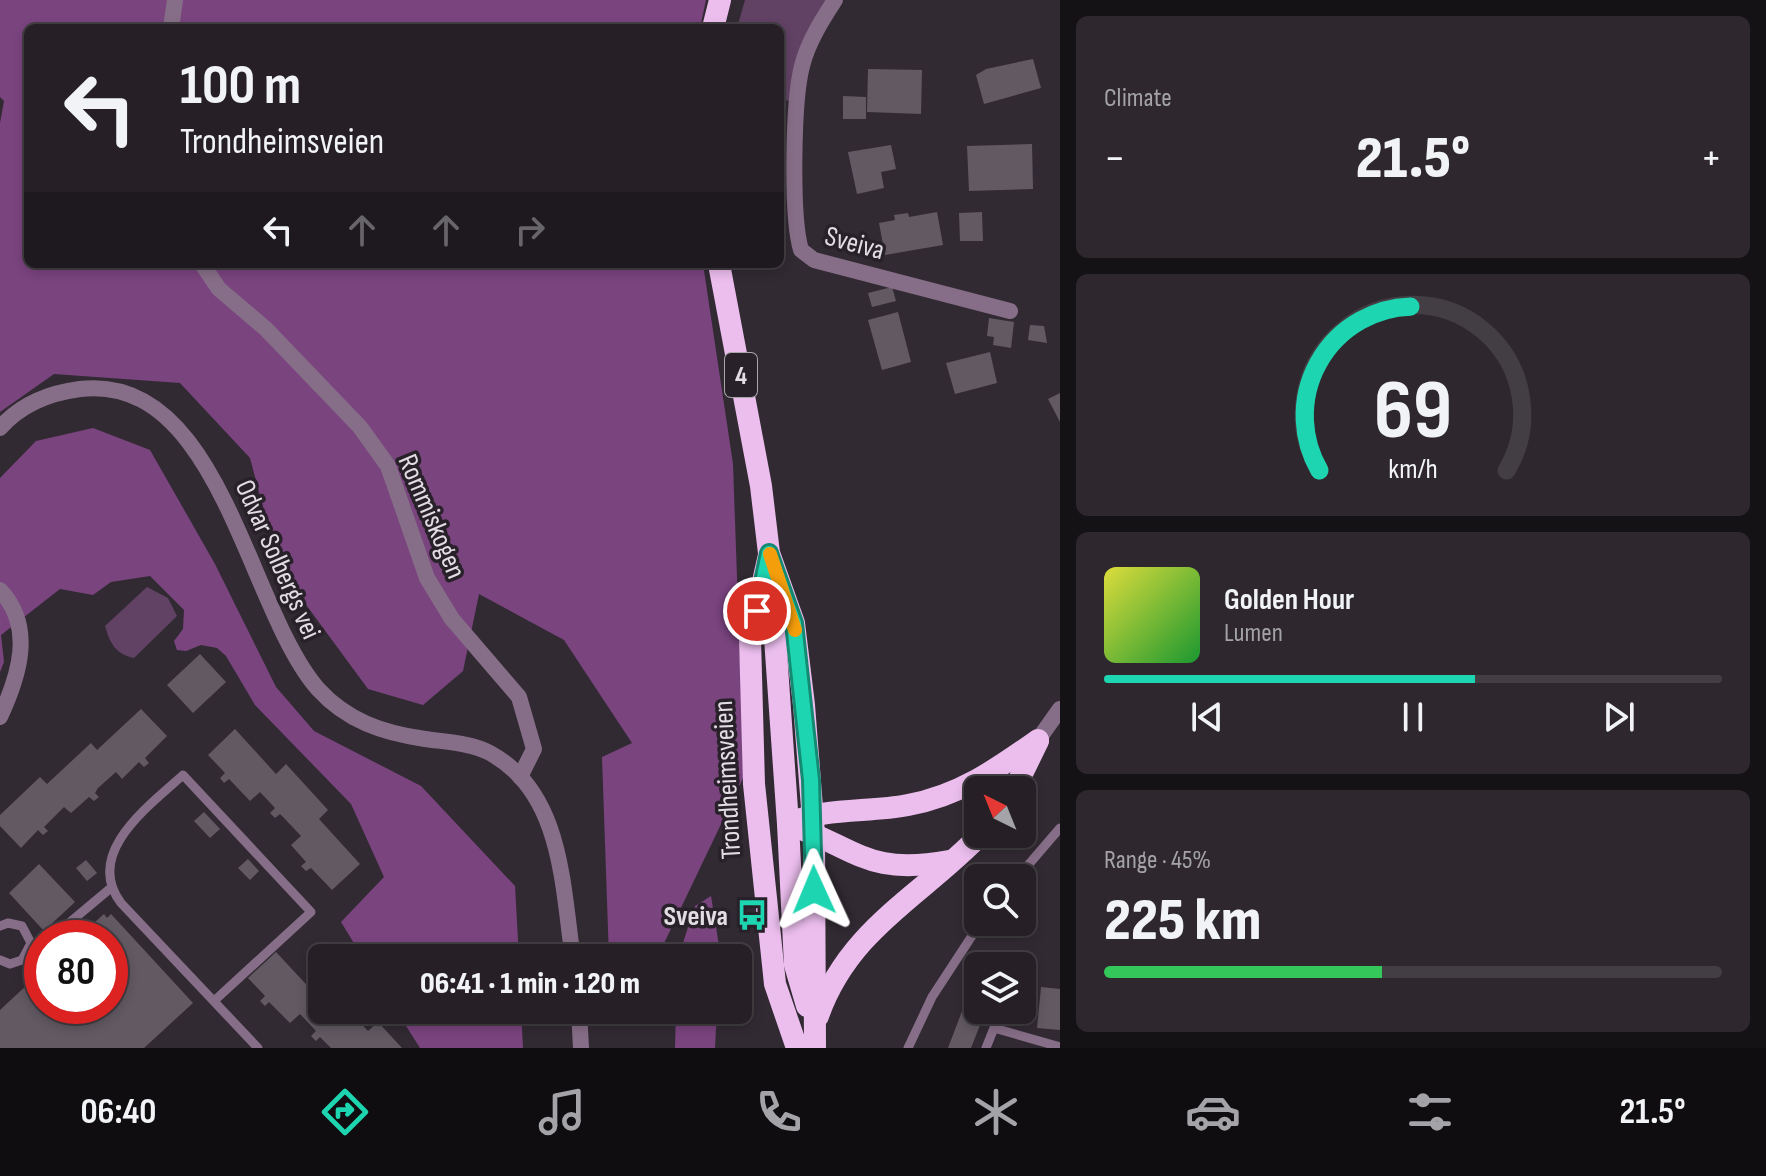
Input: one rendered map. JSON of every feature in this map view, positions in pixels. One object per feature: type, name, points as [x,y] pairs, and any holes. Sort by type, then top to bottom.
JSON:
[{"type":"highway","points":[[714,24],[720,0]]},
{"type":"highway","name":"Trondheimsveien","points":[[720,268],[761,486],[769,553],[794,623],[813,823],[814,1038]]},
{"type":"highway","points":[[769,553],[795,965],[814,1038]]},
{"type":"highway","name":"Trondheimsveien","points":[[769,553],[750,639],[753,770],[772,970],[797,1048]]},
{"type":"highway","points":[[788,824],[813,823],[955,793],[1038,740]]},
{"type":"highway","points":[[1021,776],[1038,740]]},
{"type":"highway","points":[[813,823],[873,863],[900,867],[949,861]]},
{"type":"highway","points":[[814,1038],[822,1004],[865,937],[964,848]]},
{"type":"street","points":[[172,24],[175,0]]},
{"type":"street","name":"Sveiva","points":[[835,0],[808,47],[799,81],[796,144],[801,250],[814,260],[1010,311]]},
{"type":"street","name":"Rommiskogen","points":[[205,268],[219,289],[266,329],[360,427],[388,466],[427,578],[452,619],[519,697],[534,749],[520,777]]},
{"type":"street","name":"Odvar Solbergs vei","points":[[0,428],[33,401],[85,388],[124,395],[161,413],[190,442],[215,480],[282,635],[299,666],[320,691],[355,719],[375,729],[488,752],[520,777],[545,813],[554,840],[571,944]]},
{"type":"street","points":[[0,590],[15,613],[22,644],[15,681],[0,717]]},
{"type":"street","points":[[1038,740],[1060,709]]},
{"type":"street","points":[[580,1024],[581,1048]]},
{"type":"lane","points":[[214,1001],[311,912],[183,775],[127,825],[118,840],[112,887],[121,903],[258,1048]]},
{"type":"lane","points":[[1029,864],[1060,828]]},
{"type":"lane","points":[[73,920],[112,887]]},
{"type":"lane","points":[[0,926],[8,923],[22,926],[24,930]]},
{"type":"lane","points":[[908,1048],[932,997],[972,936]]},
{"type":"lane","points":[[0,960],[10,964],[24,956]]},
{"type":"lane","points":[[986,1048],[994,1028],[1060,1047]]},
{"type":"shaded area","points":[[0,0],[706,0],[701,24],[24,24],[24,268],[704,268],[733,464],[744,776],[664,944],[609,944],[602,757],[632,743],[564,640],[479,594],[463,671],[423,705],[368,689],[279,568],[250,458],[180,383],[54,374],[0,412],[0,123],[4,101],[0,97]]},
{"type":"shaded area","points":[[745,0],[835,0],[820,23],[798,100],[784,101],[784,24],[738,24]]},
{"type":"shaded area","points":[[93,428],[150,450],[215,564],[276,687],[314,731],[421,786],[515,886],[518,944],[354,944],[341,922],[384,877],[351,804],[255,705],[226,656],[217,648],[201,645],[186,651],[177,650],[174,641],[183,629],[184,610],[150,576],[111,582],[93,595],[60,589],[1,635],[4,662],[0,672],[0,478],[36,441]]},
{"type":"shaded area","points":[[147,587],[168,598],[177,616],[134,658],[114,647],[105,626]]},
{"type":"shaded area","points":[[711,896],[719,944],[683,944],[695,906]]},
{"type":"shaded area","points":[[405,1024],[522,1024],[523,1048],[420,1048]]},
{"type":"shaded area","points":[[676,1024],[716,1024],[715,1048],[675,1048]]},
{"type":"building","points":[[1033,59],[1041,88],[984,104],[976,75],[986,69]]},
{"type":"building","points":[[868,69],[922,70],[921,114],[867,112]]},
{"type":"building","points":[[843,96],[866,97],[866,119],[843,119]]},
{"type":"building","points":[[1032,144],[1033,189],[969,191],[967,146]]},
{"type":"building","points":[[891,145],[896,169],[881,172],[884,188],[857,194],[848,152]]},
{"type":"building","points":[[937,212],[943,245],[885,255],[879,223],[895,220],[894,215],[908,213],[909,217]]},
{"type":"building","points":[[982,212],[983,241],[960,241],[959,213]]},
{"type":"building","points":[[892,287],[896,301],[872,307],[868,293]]},
{"type":"building","points":[[898,312],[911,362],[882,370],[868,320]]},
{"type":"building","points":[[989,318],[1014,322],[1011,348],[993,345],[994,337],[987,336]]},
{"type":"building","points":[[1030,325],[1044,326],[1047,343],[1028,340]]},
{"type":"building","points":[[990,352],[997,383],[955,394],[946,363]]},
{"type":"building","points":[[1060,393],[1060,422],[1048,399]]},
{"type":"building","points":[[200,654],[226,682],[193,713],[167,685]]},
{"type":"building","points":[[141,709],[167,736],[145,758],[149,763],[144,767],[139,762],[122,779],[116,772],[98,788],[95,793],[99,797],[94,801],[89,797],[71,813],[64,807],[44,827],[48,831],[43,835],[38,830],[21,848],[0,826],[0,815],[40,777],[47,784],[91,743],[97,750]]},
{"type":"building","points":[[235,729],[276,774],[286,764],[328,810],[319,819],[360,864],[332,890],[311,868],[306,871],[301,866],[306,862],[291,845],[301,836],[280,814],[275,818],[270,813],[275,808],[260,792],[250,801],[229,779],[224,783],[220,778],[225,773],[208,755]]},
{"type":"building","points":[[204,812],[220,829],[210,838],[194,821]]},
{"type":"building","points":[[248,859],[259,871],[250,880],[238,868]]},
{"type":"building","points":[[86,860],[97,873],[87,881],[76,868]]},
{"type":"building","points":[[39,864],[75,902],[56,920],[34,920],[9,893]]},
{"type":"building","points":[[104,914],[107,918],[111,914],[117,920],[97,920]]},
{"type":"building","points":[[128,932],[193,1003],[144,1048],[0,1048],[0,1010],[24,988],[24,1024],[128,1024]]},
{"type":"building","points":[[276,952],[308,986],[308,1022],[300,1014],[290,1023],[269,1002],[265,1006],[260,1001],[265,996],[248,978]]},
{"type":"building","points":[[1041,987],[1060,989],[1060,1030],[1037,1028]]},
{"type":"building","points":[[964,1006],[964,1024],[980,1024],[971,1048],[948,1048]]},
{"type":"building","points":[[309,1024],[361,1024],[368,1031],[380,1024],[402,1048],[331,1048],[320,1037],[316,1041],[311,1036],[316,1031]]},
{"type":"slow traffic","points":[[770,554],[795,630]]},
{"type":"place","name":"Sveiva","points":[[752,915]]},
{"type":"route","points":[[757,611],[769,553],[794,623],[811,780],[814,890]]}]
